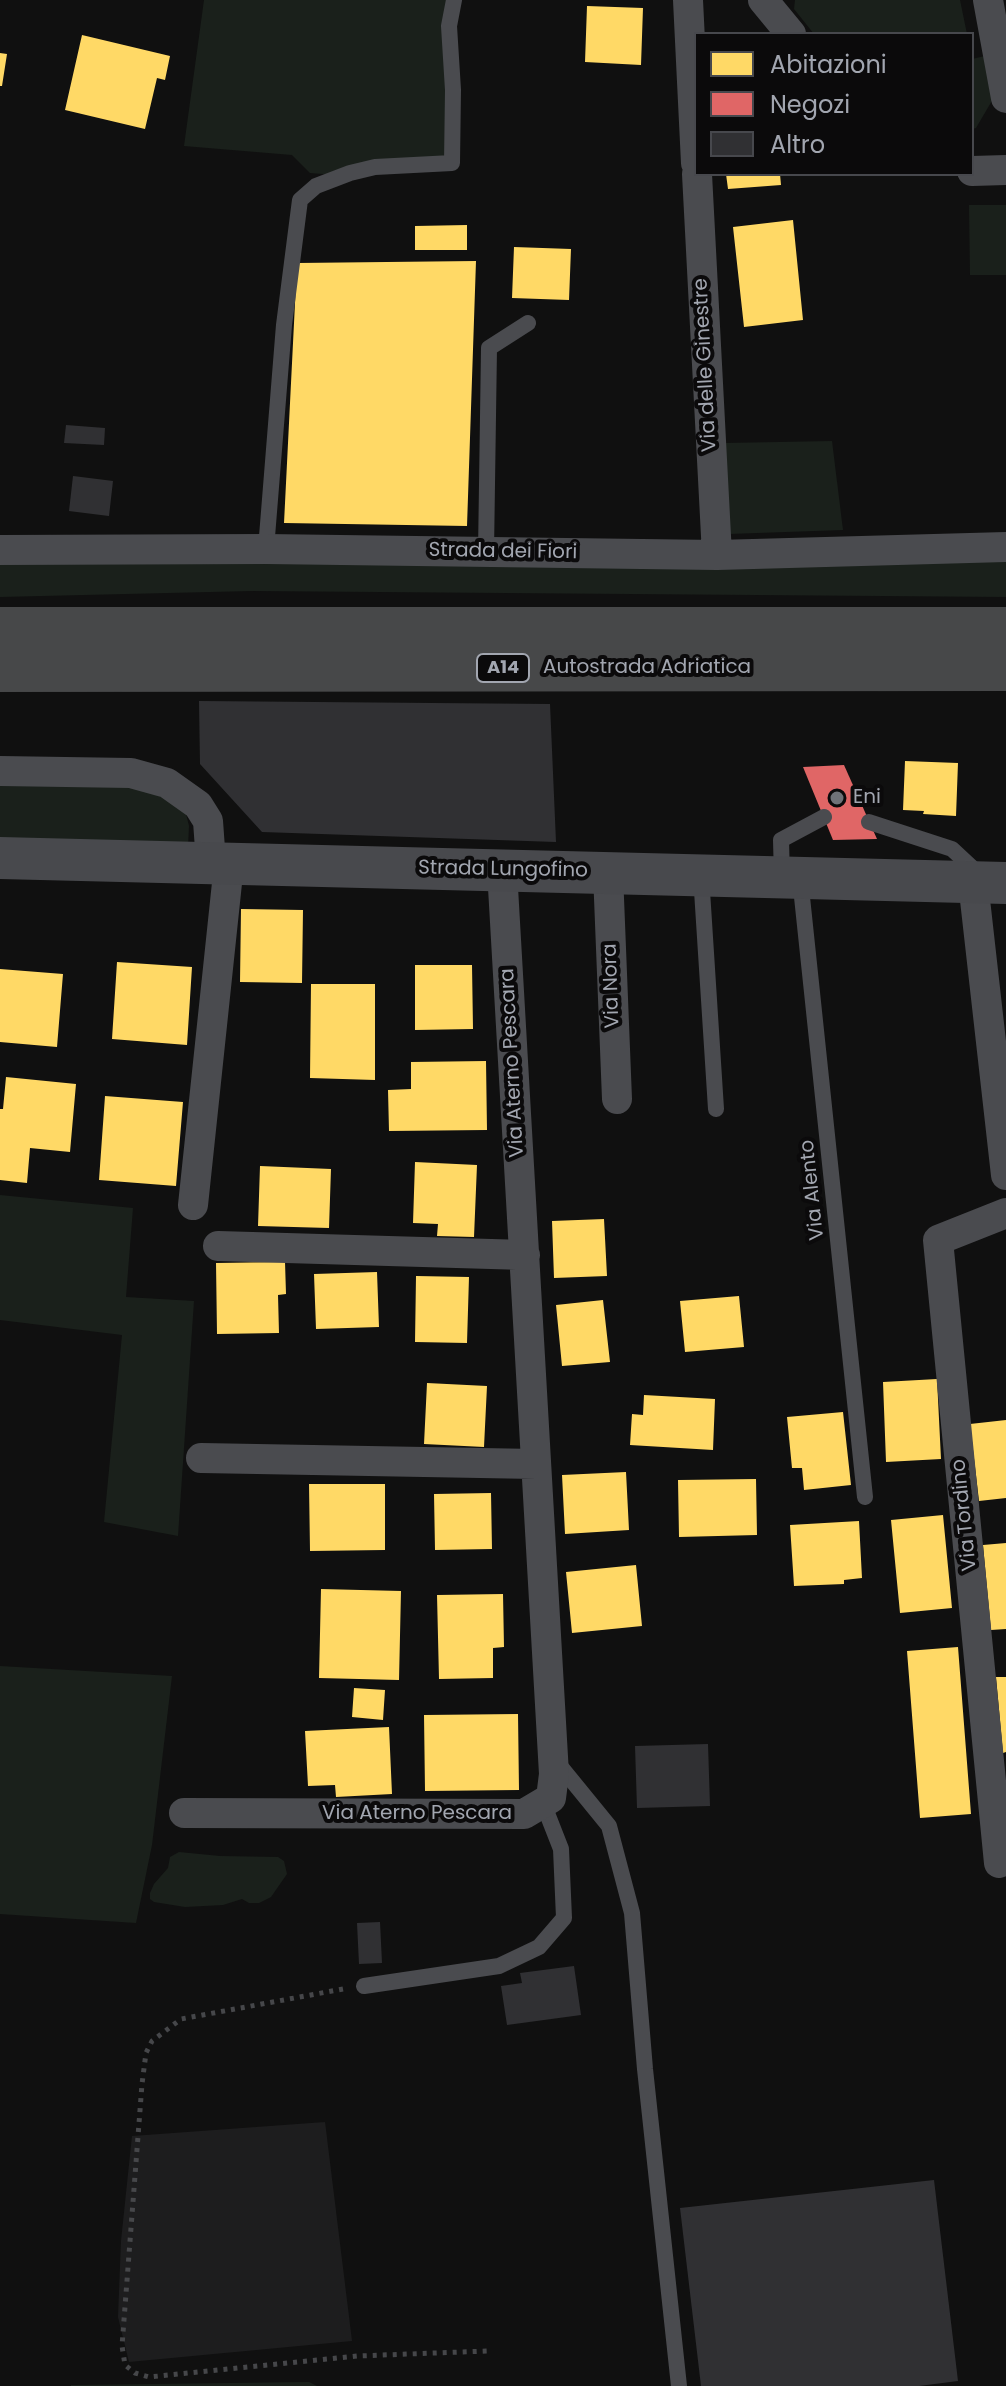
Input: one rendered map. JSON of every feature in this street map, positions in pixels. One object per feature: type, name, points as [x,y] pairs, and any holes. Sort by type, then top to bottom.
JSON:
[{"type":"highway","name":"Autostrada Adriatica","points":[[0,629],[1006,629]]},
{"type":"highway","name":"Autostrada Adriatica","points":[[0,670],[1006,669]]},
{"type":"main road","name":"Strada Lungofino","points":[[0,858],[989,883]]},
{"type":"street","points":[[688,0],[694,122]]},
{"type":"street","points":[[763,0],[789,32]]},
{"type":"street","points":[[988,0],[1006,98]]},
{"type":"street","points":[[974,171],[1006,170]]},
{"type":"street","name":"Via delle Ginestre","points":[[697,176],[717,555]]},
{"type":"street","name":"Strada dei Fiori","points":[[0,550],[266,549],[717,555],[1006,547]]},
{"type":"street","points":[[0,771],[131,773],[167,783],[198,805],[208,821],[220,863],[193,1205]]},
{"type":"street","name":"Via Aterno Pescara","points":[[184,1813],[524,1814],[551,1798],[552,1757],[502,870]]},
{"type":"street","name":"Via Nora","points":[[608,873],[617,1099]]},
{"type":"street","points":[[989,883],[1006,1175]]},
{"type":"street","name":"Via Tordino","points":[[999,1863],[938,1240],[1006,1213]]},
{"type":"street","points":[[218,1246],[525,1255]]},
{"type":"street","points":[[201,1458],[536,1464]]},
{"type":"lane","points":[[266,549],[284,325],[300,200],[316,186],[350,173],[375,167],[452,163],[453,90],[449,26],[454,0]]},
{"type":"lane","points":[[486,552],[489,348],[528,323]]},
{"type":"lane","name":"Via Alento","points":[[824,817],[781,840],[791,878],[865,1497]]},
{"type":"lane","points":[[869,822],[952,849],[989,883]]},
{"type":"lane","points":[[701,875],[716,1109]]},
{"type":"lane","points":[[552,1757],[609,1826],[632,1913],[645,2069],[679,2386]]},
{"type":"lane","points":[[364,1986],[499,1966],[539,1947],[564,1918],[561,1849],[543,1803]]},
{"type":"path","points":[[364,1986],[181,2019],[152,2041],[146,2053],[138,2129],[122,2346],[125,2365],[135,2373],[149,2377],[357,2356],[488,2351]]},
{"type":"shaded area","points":[[204,0],[449,0],[449,156],[335,175],[310,173],[292,155],[184,146]]},
{"type":"shaded area","points":[[795,0],[960,0],[967,32],[812,32],[794,9]]},
{"type":"shaded area","points":[[989,55],[993,99],[974,128],[974,59]]},
{"type":"shaded area","points":[[969,205],[1006,205],[1006,275],[970,275]]},
{"type":"shaded area","points":[[832,441],[843,530],[729,534],[725,443]]},
{"type":"shaded area","points":[[0,556],[1006,556],[1006,597],[252,591],[0,597]]},
{"type":"shaded area","points":[[0,785],[157,787],[186,814],[188,847],[0,840]]},
{"type":"shaded area","points":[[0,1195],[133,1208],[126,1297],[194,1301],[178,1536],[104,1522],[122,1335],[0,1320]]},
{"type":"shaded area","points":[[0,1666],[172,1676],[152,1845],[136,1923],[0,1914]]},
{"type":"shaded area","points":[[179,1852],[278,1857],[284,1861],[287,1874],[271,1897],[259,1903],[242,1899],[223,1905],[185,1907],[154,1902],[150,1899],[150,1893],[154,1884],[168,1868],[170,1857]]},
{"type":"shaded area","points":[[325,2122],[352,2341],[129,2362],[118,2317],[121,2241],[132,2136]]},
{"type":"shaded area","points":[[309,2382],[317,2386],[71,2386],[71,2385]]},
{"type":"building: Abitazioni","points":[[587,6],[643,8],[641,65],[585,62]]},
{"type":"building: Abitazioni","points":[[82,35],[170,56],[165,80],[157,78],[145,129],[65,110]]},
{"type":"building: Abitazioni","points":[[0,53],[7,54],[2,86],[0,86]]},
{"type":"building: Abitazioni","points":[[726,176],[780,176],[781,185],[728,189]]},
{"type":"building: Abitazioni","points":[[793,220],[803,320],[744,327],[733,227]]},
{"type":"building: Abitazioni","points":[[467,225],[467,250],[415,250],[415,226]]},
{"type":"building: Abitazioni","points":[[514,247],[571,249],[569,300],[512,298]]},
{"type":"building: Abitazioni","points":[[476,261],[467,526],[284,523],[297,263]]},
{"type":"building: Abitazioni","points":[[905,761],[958,763],[956,816],[903,810]]},
{"type":"building: Abitazioni","points":[[241,909],[303,910],[302,983],[240,982]]},
{"type":"building: Abitazioni","points":[[117,962],[192,967],[187,1045],[112,1039]]},
{"type":"building: Abitazioni","points":[[415,965],[472,965],[473,1029],[415,1030]]},
{"type":"building: Abitazioni","points":[[0,969],[63,974],[57,1047],[0,1042]]},
{"type":"building: Abitazioni","points":[[311,984],[375,984],[375,1080],[310,1078]]},
{"type":"building: Abitazioni","points":[[486,1061],[487,1130],[389,1131],[388,1090],[411,1089],[411,1062]]},
{"type":"building: Abitazioni","points":[[6,1077],[76,1084],[70,1152],[30,1148],[27,1183],[0,1180],[0,1109],[3,1109]]},
{"type":"building: Abitazioni","points":[[105,1096],[183,1102],[176,1186],[99,1180]]},
{"type":"building: Abitazioni","points":[[415,1162],[477,1165],[474,1237],[437,1236],[438,1224],[413,1223]]},
{"type":"building: Abitazioni","points":[[260,1166],[331,1169],[329,1228],[258,1226]]},
{"type":"building: Abitazioni","points":[[604,1219],[607,1276],[554,1278],[552,1221]]},
{"type":"building: Abitazioni","points":[[285,1262],[286,1294],[278,1295],[279,1333],[217,1334],[216,1263]]},
{"type":"building: Abitazioni","points":[[377,1272],[379,1327],[316,1329],[314,1274]]},
{"type":"building: Abitazioni","points":[[416,1276],[469,1277],[467,1343],[415,1342]]},
{"type":"building: Abitazioni","points":[[739,1296],[744,1347],[685,1352],[680,1301]]},
{"type":"building: Abitazioni","points":[[603,1300],[610,1362],[562,1366],[556,1305]]},
{"type":"building: Abitazioni","points":[[937,1379],[941,1459],[886,1462],[883,1382]]},
{"type":"building: Abitazioni","points":[[427,1383],[487,1386],[484,1447],[424,1444]]},
{"type":"building: Abitazioni","points":[[644,1395],[715,1399],[713,1450],[630,1445],[632,1414],[643,1415]]},
{"type":"building: Abitazioni","points":[[843,1412],[851,1485],[804,1490],[802,1468],[792,1468],[787,1417]]},
{"type":"building: Abitazioni","points":[[1006,1420],[1006,1498],[979,1501],[970,1424]]},
{"type":"building: Abitazioni","points":[[626,1472],[629,1530],[565,1534],[562,1475]]},
{"type":"building: Abitazioni","points":[[756,1479],[757,1535],[679,1537],[678,1480]]},
{"type":"building: Abitazioni","points":[[309,1484],[385,1484],[385,1550],[310,1551]]},
{"type":"building: Abitazioni","points":[[491,1493],[492,1549],[435,1550],[434,1494]]},
{"type":"building: Abitazioni","points":[[943,1515],[952,1608],[900,1613],[891,1520]]},
{"type":"building: Abitazioni","points":[[859,1521],[862,1578],[844,1580],[844,1584],[794,1586],[790,1525]]},
{"type":"building: Abitazioni","points":[[1006,1543],[1006,1629],[991,1630],[983,1545]]},
{"type":"building: Abitazioni","points":[[636,1565],[642,1626],[572,1633],[566,1572]]},
{"type":"building: Abitazioni","points":[[321,1589],[401,1591],[399,1680],[319,1678]]},
{"type":"building: Abitazioni","points":[[503,1594],[504,1647],[493,1648],[493,1678],[439,1679],[437,1595]]},
{"type":"building: Abitazioni","points":[[958,1647],[971,1814],[920,1818],[907,1651]]},
{"type":"building: Abitazioni","points":[[996,1677],[1006,1677],[1006,1752],[1003,1753]]},
{"type":"building: Abitazioni","points":[[354,1688],[385,1690],[383,1720],[352,1717]]},
{"type":"building: Abitazioni","points":[[518,1714],[519,1790],[425,1791],[424,1715]]},
{"type":"building: Abitazioni","points":[[389,1727],[392,1794],[336,1797],[335,1785],[308,1786],[305,1731]]},
{"type":"building: Negozi","points":[[844,765],[877,839],[833,840],[803,767]]},
{"type":"building: Altro","points":[[66,425],[105,428],[104,445],[64,443]]},
{"type":"building: Altro","points":[[73,476],[113,481],[109,516],[69,511]]},
{"type":"building: Altro","points":[[199,701],[550,704],[556,842],[262,832],[200,764]]},
{"type":"building: Altro","points":[[708,1744],[710,1806],[637,1808],[635,1746]]},
{"type":"building: Altro","points":[[380,1922],[382,1963],[359,1964],[357,1923]]},
{"type":"building: Altro","points":[[574,1966],[581,2015],[507,2025],[501,1986],[522,1983],[520,1973]]},
{"type":"building: Altro","points":[[934,2180],[958,2381],[919,2386],[701,2386],[680,2208]]},
{"type":"place","name":"Eni","points":[[837,798]]}]
